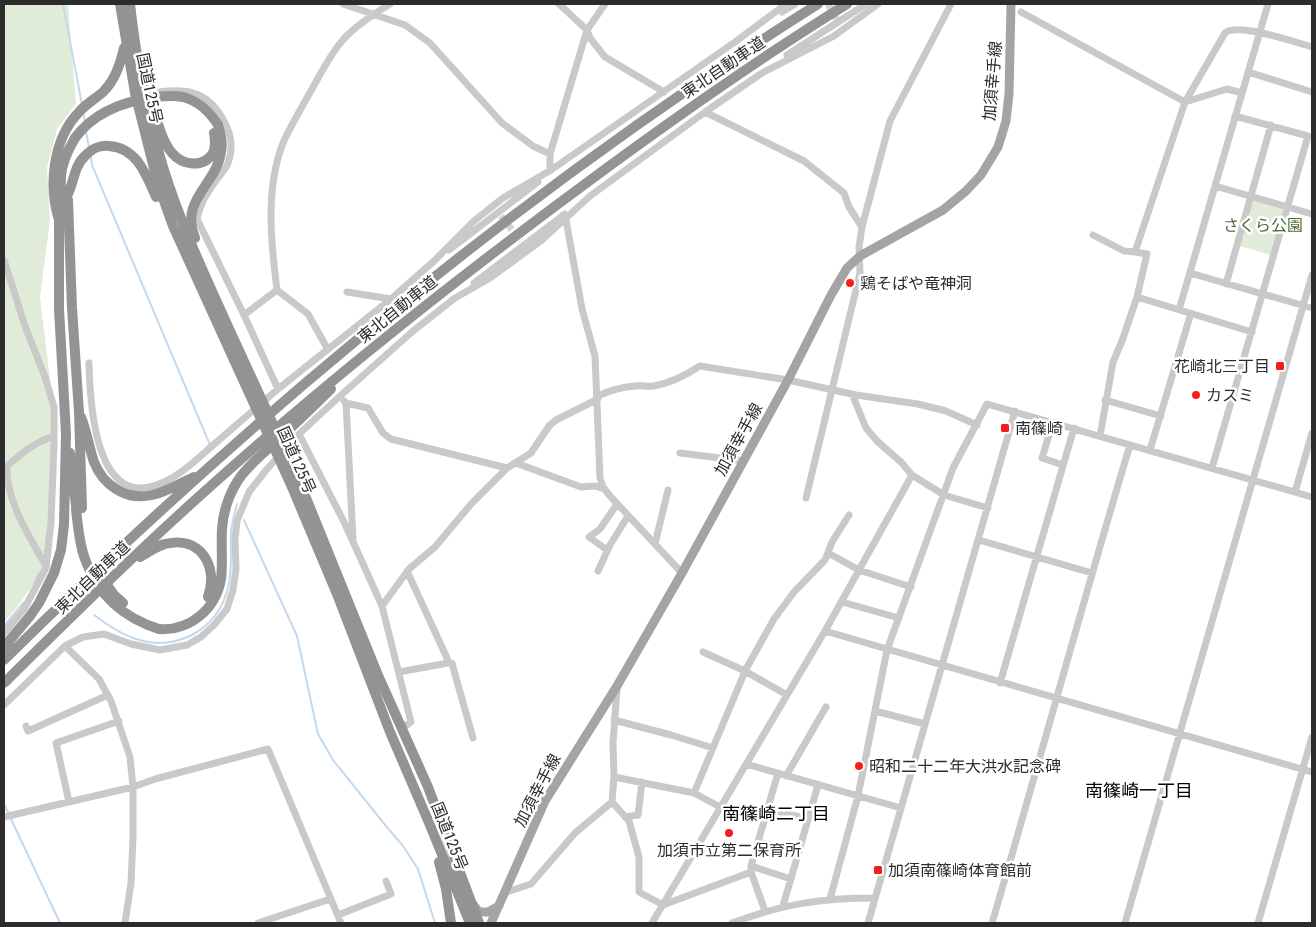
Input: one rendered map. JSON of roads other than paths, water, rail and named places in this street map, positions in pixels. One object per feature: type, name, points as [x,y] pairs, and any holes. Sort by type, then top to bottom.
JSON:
[{"type":"highway","name":"国道125号","points":[[120,4],[135,92],[158,184],[172,226],[238,358],[296,485],[428,787],[479,923]]},
{"type":"highway","name":"国道125号","points":[[130,4],[134,42],[144,94],[163,168],[182,221],[238,358]]},
{"type":"highway","name":"東北自動車道","points":[[4,660],[65,600],[203,473],[328,364],[477,244],[619,137],[698,82],[818,4]]},
{"type":"highway","name":"東北自動車道","points":[[4,683],[211,485],[318,392],[494,252],[703,98],[797,34],[847,4]]},
{"type":"highway","points":[[59,221],[55,207],[54,174],[57,153],[70,123],[79,112],[103,92],[114,78],[125,42]]},
{"type":"highway","points":[[4,647],[39,603],[54,574],[59,558],[64,525],[66,434],[59,309],[61,175],[65,159],[91,122],[116,107],[140,100],[166,96],[183,97],[194,101],[208,111],[221,136],[222,153],[217,166],[195,201],[191,220],[192,231],[211,279],[213,293]]},
{"type":"highway","points":[[148,109],[156,118],[170,152],[188,164],[205,161],[213,152],[215,126]]},
{"type":"highway","points":[[77,140],[68,170],[68,194],[72,308],[79,412],[79,537],[85,560],[96,582],[108,598],[124,613],[141,623],[160,626],[169,630],[189,624],[203,614],[214,599],[220,580],[222,529],[226,509],[242,476],[256,460],[305,415],[369,351]]},
{"type":"highway","points":[[68,194],[74,173],[84,156],[100,146],[117,147],[127,150],[136,158],[146,174],[164,215],[172,226]]},
{"type":"highway","points":[[79,412],[86,429],[94,462],[103,479],[117,490],[133,496],[151,496],[203,473]]},
{"type":"highway","points":[[66,434],[79,509]]},
{"type":"highway","name":"国道125号","points":[[296,485],[390,732],[470,923]]},
{"type":"highway","points":[[124,567],[159,546],[180,542],[194,547],[208,560],[212,583],[208,598],[197,611],[183,619],[160,626]]},
{"type":"highway","points":[[390,732],[439,862],[451,923]]},
{"type":"main road","name":"加須幸手線","points":[[491,923],[544,801],[617,686],[682,573],[788,380],[831,294],[847,268],[860,256],[943,210],[982,175],[998,147],[1006,121],[1009,94],[1007,4]]},
{"type":"main road","points":[[472,903],[479,912],[485,912],[499,906]]},
{"type":"street","points":[[343,4],[405,25],[430,43],[502,123],[533,146],[550,154]]},
{"type":"street","points":[[327,348],[308,314],[277,290],[271,232],[271,204],[276,167],[284,143],[301,107],[332,55],[343,40],[374,14],[390,4]]},
{"type":"street","points":[[559,4],[586,30],[604,57],[664,92]]},
{"type":"street","points":[[551,170],[550,154],[586,30],[605,4]]},
{"type":"street","points":[[89,363],[92,406],[100,459],[115,477],[127,484],[144,488],[162,483],[186,468],[327,348],[391,299],[433,262],[463,232],[503,198],[551,170],[786,4]]},
{"type":"street","points":[[760,24],[795,4]]},
{"type":"street","points":[[455,298],[490,278],[542,240],[590,196],[705,112],[838,20],[866,4]]},
{"type":"street","points":[[762,72],[834,36],[878,4]]},
{"type":"street","points":[[806,498],[860,273],[859,247],[862,227],[890,121],[951,4]]},
{"type":"street","points":[[1179,310],[1268,4]]},
{"type":"street","points":[[1021,12],[1185,102],[1227,89],[1242,93]]},
{"type":"street","points":[[1135,252],[1185,102],[1226,33],[1229,30],[1239,28],[1312,47]]},
{"type":"street","points":[[1248,72],[1312,92]]},
{"type":"street","points":[[144,94],[170,90],[192,92],[210,100],[221,115],[230,133],[232,149],[227,166],[200,204],[197,219],[278,389]]},
{"type":"street","points":[[705,112],[804,161],[844,193],[849,207],[862,227]]},
{"type":"street","points":[[1212,468],[1308,136],[1235,116]]},
{"type":"street","points":[[1226,284],[1271,125]]},
{"type":"street","points":[[433,262],[500,214],[551,170]]},
{"type":"street","points":[[1215,186],[1312,214]]},
{"type":"street","points":[[4,705],[65,646],[82,637],[104,634],[131,644],[160,650],[188,645],[208,631],[227,609],[233,590],[236,569],[235,539],[237,521],[249,492],[267,469],[299,434],[413,331],[522,243],[564,218]]},
{"type":"street","points":[[564,218],[582,309],[595,356],[600,478],[604,489],[682,573]]},
{"type":"street","points":[[1093,235],[1124,251],[1148,254],[1137,297],[1113,362],[1100,436]]},
{"type":"street","points":[[4,260],[54,407],[51,522],[46,566],[24,609],[4,633]]},
{"type":"street","points":[[1190,273],[1312,308]]},
{"type":"street","points":[[1125,923],[1312,275]]},
{"type":"street","points":[[244,315],[277,290]]},
{"type":"street","points":[[347,292],[391,299]]},
{"type":"street","points":[[1137,297],[1252,332]]},
{"type":"street","points":[[1150,450],[1191,314]]},
{"type":"street","points":[[382,606],[407,571],[435,548],[472,503],[507,468],[531,452],[549,426],[556,420],[617,388],[663,384],[684,376],[700,366],[918,404],[946,411],[977,425]]},
{"type":"street","points":[[852,394],[866,428],[912,475],[944,496],[988,508]]},
{"type":"street","points":[[340,396],[346,403],[368,408],[383,432],[391,439],[507,468]]},
{"type":"street","points":[[1105,400],[1161,416]]},
{"type":"street","points":[[346,403],[353,542]]},
{"type":"street","points":[[830,899],[858,796],[887,650],[953,468],[987,404],[1312,498]]},
{"type":"street","points":[[868,923],[980,540],[1015,412]]},
{"type":"street","points":[[1053,422],[1042,458],[1063,464]]},
{"type":"street","points":[[1000,682],[1074,428]]},
{"type":"street","points":[[1295,492],[1312,433]]},
{"type":"street","points":[[299,434],[353,542],[382,606],[411,722],[402,728]]},
{"type":"street","points":[[46,566],[13,501],[7,466],[41,440],[54,436]]},
{"type":"street","points":[[992,923],[1130,445]]},
{"type":"street","points":[[680,453],[744,461]]},
{"type":"street","points":[[516,463],[581,487],[594,486],[604,489]]},
{"type":"street","points":[[652,923],[842,602],[912,475]]},
{"type":"street","points":[[655,544],[668,490]]},
{"type":"street","points":[[607,550],[589,538],[600,529],[617,504]]},
{"type":"street","points":[[694,793],[746,671],[774,619],[794,592],[825,560],[832,542],[849,515]]},
{"type":"street","points":[[598,570],[607,550],[628,516]]},
{"type":"street","points":[[980,540],[1092,573]]},
{"type":"street","points":[[828,553],[859,570],[911,587]]},
{"type":"street","points":[[407,571],[448,663]]},
{"type":"street","points":[[842,602],[899,618]]},
{"type":"street","points":[[825,631],[1312,772]]},
{"type":"street","points":[[65,646],[100,679],[108,695],[130,757],[133,787],[132,865],[125,923]]},
{"type":"street","points":[[703,652],[746,671],[787,695]]},
{"type":"street","points":[[399,672],[452,663],[472,738]]},
{"type":"street","points":[[504,893],[531,884],[575,833],[612,802],[614,720],[617,686]]},
{"type":"street","points":[[26,726],[28,731],[108,695]]},
{"type":"street","points":[[786,776],[826,708]]},
{"type":"street","points":[[875,711],[925,724]]},
{"type":"street","points":[[614,720],[713,748]]},
{"type":"street","points":[[70,802],[56,743],[118,721]]},
{"type":"street","points":[[1258,923],[1312,737]]},
{"type":"street","points":[[4,817],[133,787],[155,779],[268,749],[341,923]]},
{"type":"street","points":[[746,764],[901,808]]},
{"type":"street","points":[[765,911],[751,869],[778,773]]},
{"type":"street","points":[[614,777],[694,793],[720,807]]},
{"type":"street","points":[[625,817],[638,815],[642,782]]},
{"type":"street","points":[[783,906],[818,784]]},
{"type":"street","points":[[612,802],[629,821],[639,857],[639,892],[663,905]]},
{"type":"street","points":[[768,809],[808,819]]},
{"type":"street","points":[[758,842],[799,852]]},
{"type":"street","points":[[663,905],[751,869],[791,879]]},
{"type":"street","points":[[338,915],[391,894],[386,881]]},
{"type":"street","points":[[732,923],[783,906],[830,899],[875,898]]},
{"type":"street","points":[[258,923],[330,899]]},
{"type":"waterway","points":[[63,4],[82,105]]},
{"type":"waterway","points":[[83,112],[85,122]]},
{"type":"waterway","points":[[86,132],[89,147]]},
{"type":"waterway","points":[[91,157],[92,165],[210,445]]},
{"type":"waterway","points":[[94,615],[123,634],[149,642],[164,643],[179,640],[192,635],[204,627],[222,603],[230,581],[231,531],[237,504]]},
{"type":"waterway","points":[[244,520],[297,636],[318,734],[333,760],[403,846],[418,869],[435,923]]},
{"type":"waterway","points":[[34,584],[39,573]]},
{"type":"waterway","points":[[4,626],[23,603]]},
{"type":"waterway","points":[[4,804],[8,812]]},
{"type":"waterway","points":[[11,819],[60,923]]},
{"type":"tunnel","points":[[828,4],[837,20]]},
{"type":"tunnel","points":[[501,216],[521,241]]},
{"type":"place","name":"鶏そばや竜神洞","points":[[850,283]]},
{"type":"place","name":"花崎北三丁目","points":[[1280,366]]},
{"type":"place","name":"カスミ","points":[[1196,395]]},
{"type":"place","name":"南篠崎","points":[[1005,428]]},
{"type":"place","name":"昭和二十二年大洪水記念碑","points":[[859,766]]},
{"type":"place","name":"加須市立第二保育所","points":[[729,833]]},
{"type":"place","name":"加須南篠崎体育館前","points":[[878,870]]},
{"type":"district","name":"南篠崎一丁目","points":[[1139,791]]},
{"type":"district","name":"南篠崎二丁目","points":[[776,814]]},
{"type":"park label","name":"さくら公園","points":[[1263,225]]}]
